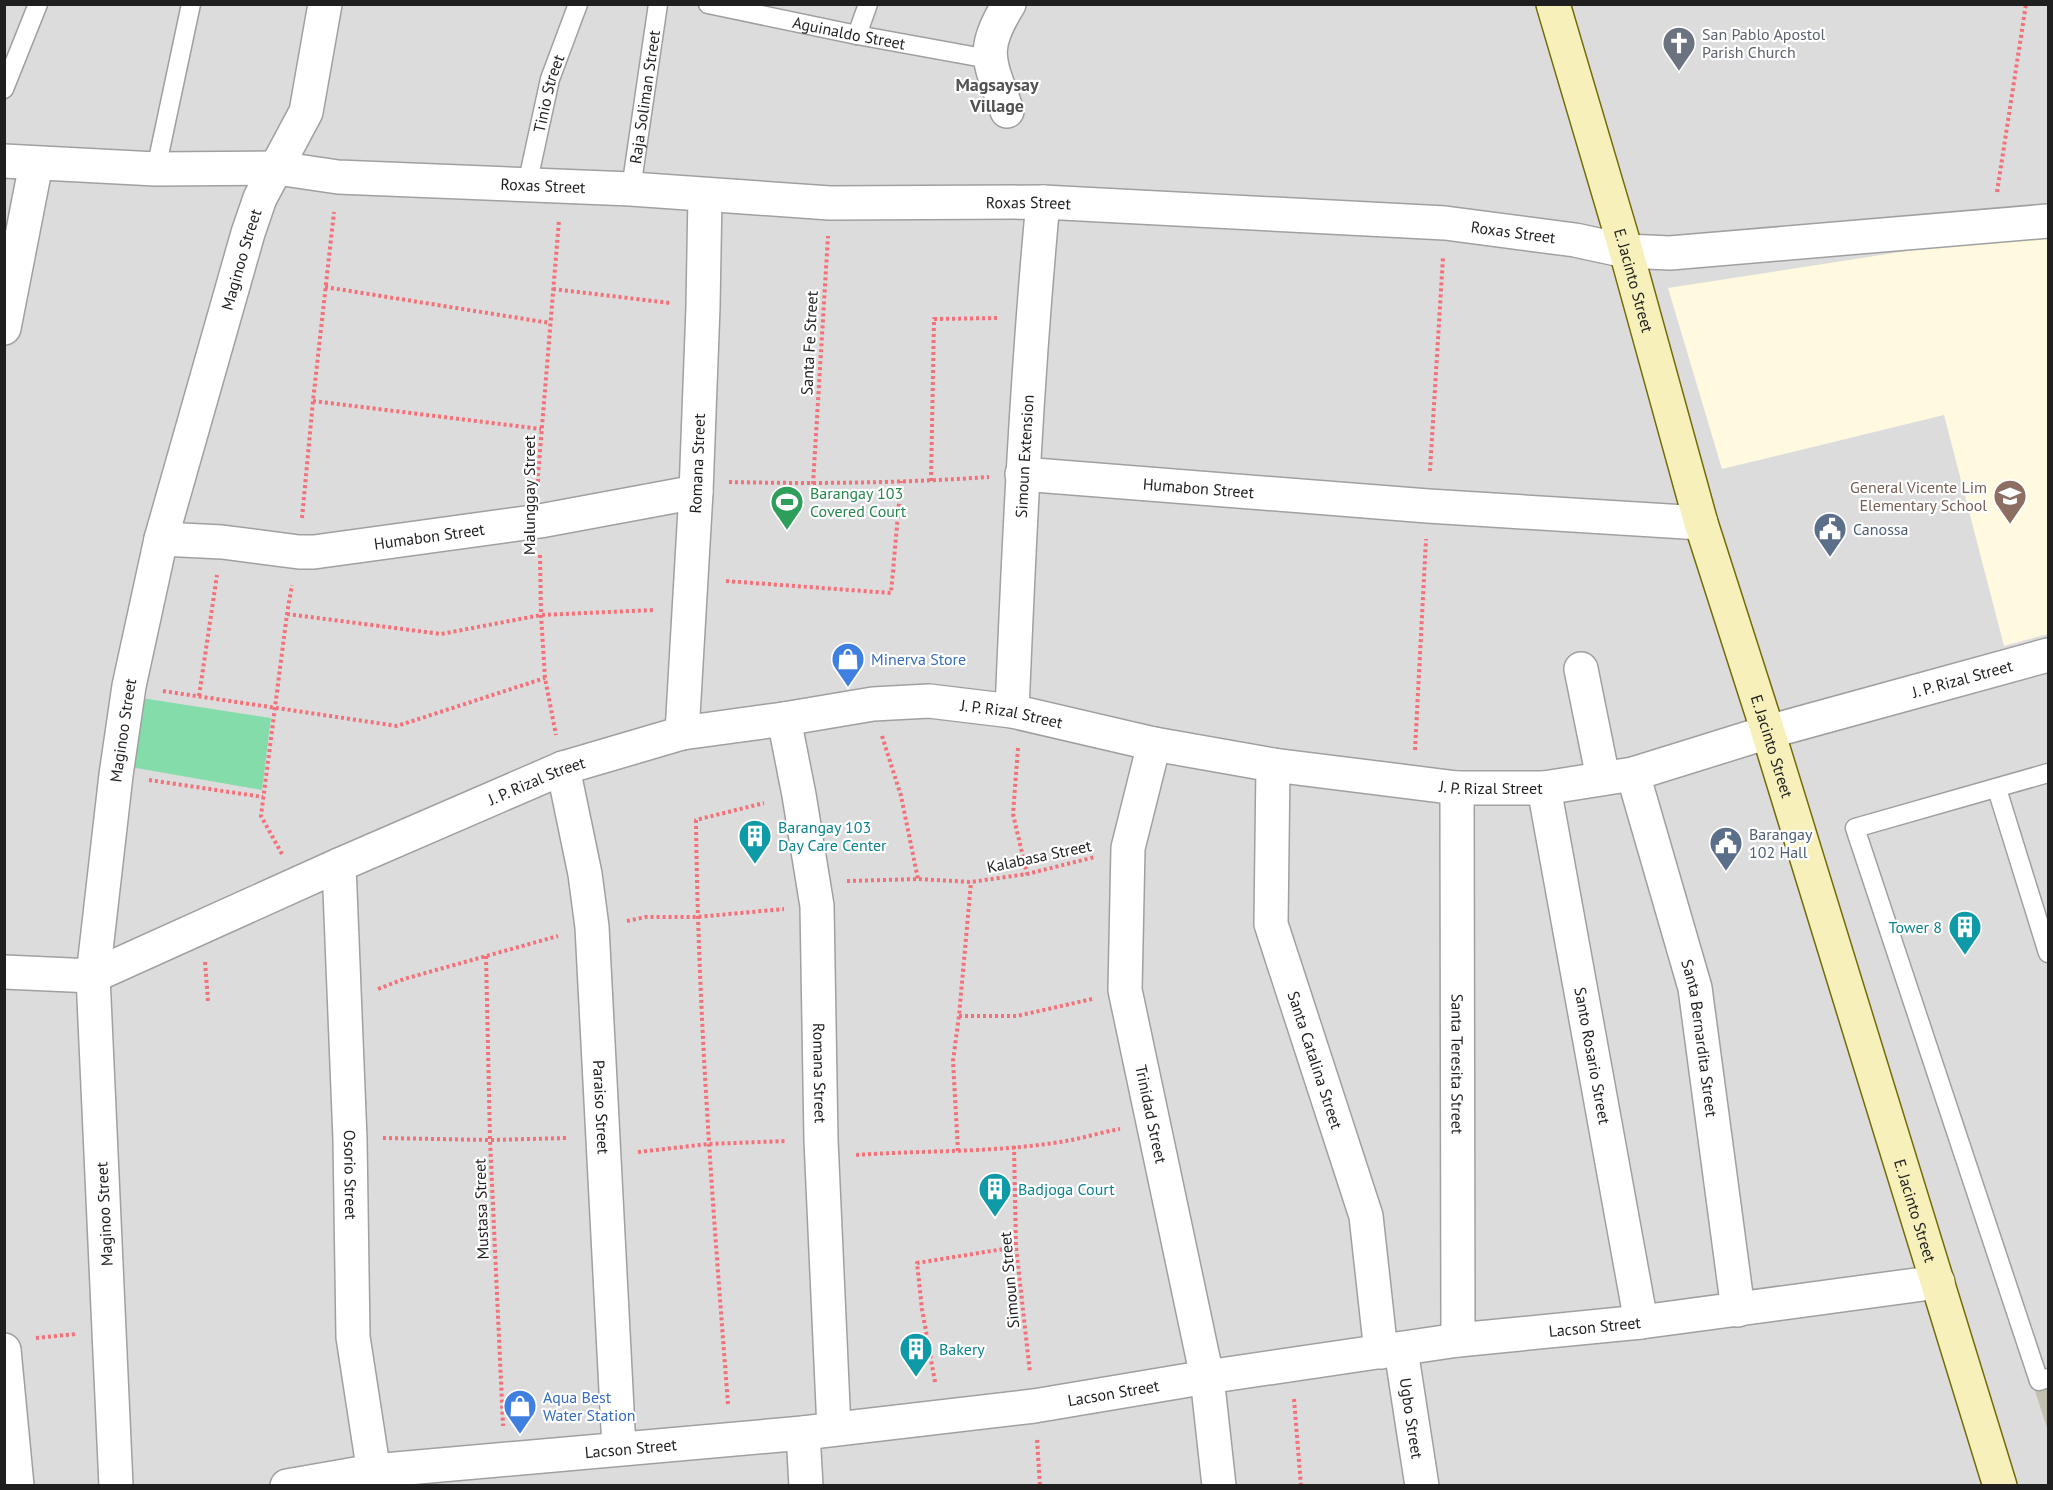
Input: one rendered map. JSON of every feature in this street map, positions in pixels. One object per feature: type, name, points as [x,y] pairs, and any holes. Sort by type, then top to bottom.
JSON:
[{"type":"street","name":"Maginoo Street","points":[[116,1485],[93,976],[116,775],[129,686],[161,539],[248,233],[260,198],[306,112],[325,4]]},
{"type":"street","points":[[1007,111],[989,59],[992,36],[1009,4]]},
{"type":"street","name":"E. Jacinto Street","points":[[1553,4],[1626,251],[1701,523],[1768,732],[2000,1485]]},
{"type":"street","name":"Roxas Street","points":[[20,162],[156,169],[277,168],[338,177],[631,189],[830,203],[1043,202],[1445,223],[1575,240],[1626,251],[1670,253],[2049,221]]},
{"type":"street","points":[[4,328],[20,162]]},
{"type":"street","name":"Romana Street","points":[[682,733],[696,486],[705,195]]},
{"type":"street","name":"Simoun Extension","points":[[1017,712],[1022,474],[1032,318],[1043,202]]},
{"type":"street","name":"Humabon Street","points":[[1022,474],[1428,506],[1701,523]]},
{"type":"street","name":"Humabon Street","points":[[161,539],[222,542],[314,552],[540,521],[696,486]]},
{"type":"street","name":"J. P. Rizal Street","points":[[4,972],[93,976],[339,865],[563,768],[682,733],[873,704],[929,701],[1017,712],[1155,744],[1273,765],[1456,788],[1544,788],[1618,776],[1768,732],[2049,655]]},
{"type":"street","name":"Santa Bernardita Street","points":[[1581,669],[1695,988],[1738,1310]]},
{"type":"street","name":"Romana Street","points":[[784,719],[815,894],[822,1148],[819,1431],[807,1485]]},
{"type":"street","name":"Trinidad Street","points":[[1155,744],[1128,848],[1125,990],[1207,1377],[1220,1485]]},
{"type":"street","name":"Santa Catalina Street","points":[[1273,765],[1271,924],[1366,1216],[1391,1351]]},
{"type":"street","name":"Paraiso Street","points":[[563,768],[585,874],[592,927],[620,1448]]},
{"type":"street","name":"Santa Teresita Street","points":[[1456,788],[1458,1340]]},
{"type":"street","name":"Santo Rosario Street","points":[[1544,788],[1641,1322]]},
{"type":"street","name":"Osorio Street","points":[[339,865],[350,1139],[353,1337],[375,1478]]},
{"type":"street","name":"Lacson Street","points":[[286,1485],[375,1478],[504,1460],[819,1431],[1034,1406],[1207,1377],[1458,1340],[1641,1322],[1938,1282]]},
{"type":"street","points":[[16,1345],[17,1485]]},
{"type":"street","name":"Ugbo Street","points":[[1391,1351],[1422,1485]]},
{"type":"lane","points":[[4,89],[38,4]]},
{"type":"lane","points":[[156,169],[191,4]]},
{"type":"lane","name":"Tinio Street","points":[[527,185],[550,79],[578,4]]},
{"type":"lane","name":"Raja Soliman Street","points":[[631,189],[658,4]]},
{"type":"lane","name":"Aguinaldo Street","points":[[708,4],[738,7],[857,35],[989,59]]},
{"type":"lane","points":[[857,35],[868,4]]},
{"type":"lane","points":[[2049,773],[1855,828],[2039,1381],[2049,1378]]},
{"type":"lane","points":[[1997,789],[2049,953]]},
{"type":"path","points":[[1992,225],[2026,4]]},
{"type":"path","name":"Malunggay Street","points":[[561,186],[537,475],[545,678],[563,768]]},
{"type":"path","name":"Santa Fe Street","points":[[813,484],[830,203]]},
{"type":"path","points":[[325,287],[550,323]]},
{"type":"path","points":[[553,289],[703,307]]},
{"type":"path","points":[[931,481],[933,319],[1032,318]]},
{"type":"path","points":[[313,401],[541,429]]},
{"type":"path","points":[[696,486],[931,481],[1022,474]]},
{"type":"path","points":[[287,614],[441,634],[541,615],[689,593],[891,593],[901,481]]},
{"type":"path","points":[[199,696],[222,542]]},
{"type":"path","points":[[129,686],[397,726],[545,678]]},
{"type":"path","points":[[873,704],[901,796],[918,879]]},
{"type":"path","points":[[1017,712],[1012,814],[1027,874]]},
{"type":"path","points":[[116,775],[263,797]]},
{"type":"path","points":[[730,1438],[708,1144],[697,917],[696,820],[799,795]]},
{"type":"path","name":"Kalabasa Street","points":[[646,917],[697,917],[815,894],[918,879],[971,882],[1027,874],[1128,848]]},
{"type":"path","points":[[958,1151],[953,1061],[971,882]]},
{"type":"path","points":[[345,1001],[404,979],[592,927]]},
{"type":"path","name":"Mustasa Street","points":[[486,956],[490,1140],[504,1460]]},
{"type":"path","points":[[959,1016],[1017,1016],[1125,990]]},
{"type":"path","points":[[350,1139],[490,1140],[604,1147],[708,1144],[958,1151],[1065,1141],[1155,1123]]},
{"type":"path","name":"Simoun Street","points":[[1014,1146],[1016,1247],[1034,1406],[1040,1485]]},
{"type":"path","points":[[941,1416],[922,1309],[917,1263],[1016,1247]]},
{"type":"path","points":[[16,1345],[110,1331]]},
{"type":"path","points":[[1292,1365],[1301,1485]]},
{"type":"shaded area","points":[[5,5],[2048,5],[2048,1485],[5,1486]]},
{"type":"shaded area","points":[[2048,235],[2048,634],[2004,646],[1944,415],[1722,469],[1668,288],[1978,240]]},
{"type":"shaded area","points":[[2048,1387],[2048,1431],[2035,1391]]},
{"type":"green space","points":[[135,697],[271,718],[262,790],[125,766]]},
{"type":"place","name":"San Pablo Apostol Parish Church","points":[[1679,72]]},
{"type":"place","name":"General Vicente Lim Elementary School","points":[[2010,525]]},
{"type":"place","name":"Barangay 103 Covered Court","points":[[787,531]]},
{"type":"place","name":"Canossa","points":[[1830,558]]},
{"type":"place","name":"Minerva Store","points":[[848,688]]},
{"type":"place","name":"Barangay 103 Day Care Center","points":[[755,865]]},
{"type":"place","name":"Barangay 102 Hall","points":[[1726,872]]},
{"type":"place","name":"Tower 8","points":[[1965,956]]},
{"type":"place","name":"Badjoga Court","points":[[995,1218]]},
{"type":"place","name":"Bakery","points":[[916,1378]]},
{"type":"place","name":"Aqua Best Water Station","points":[[520,1435]]},
{"type":"district","name":"Magsaysay Village","points":[[997,94]]}]
